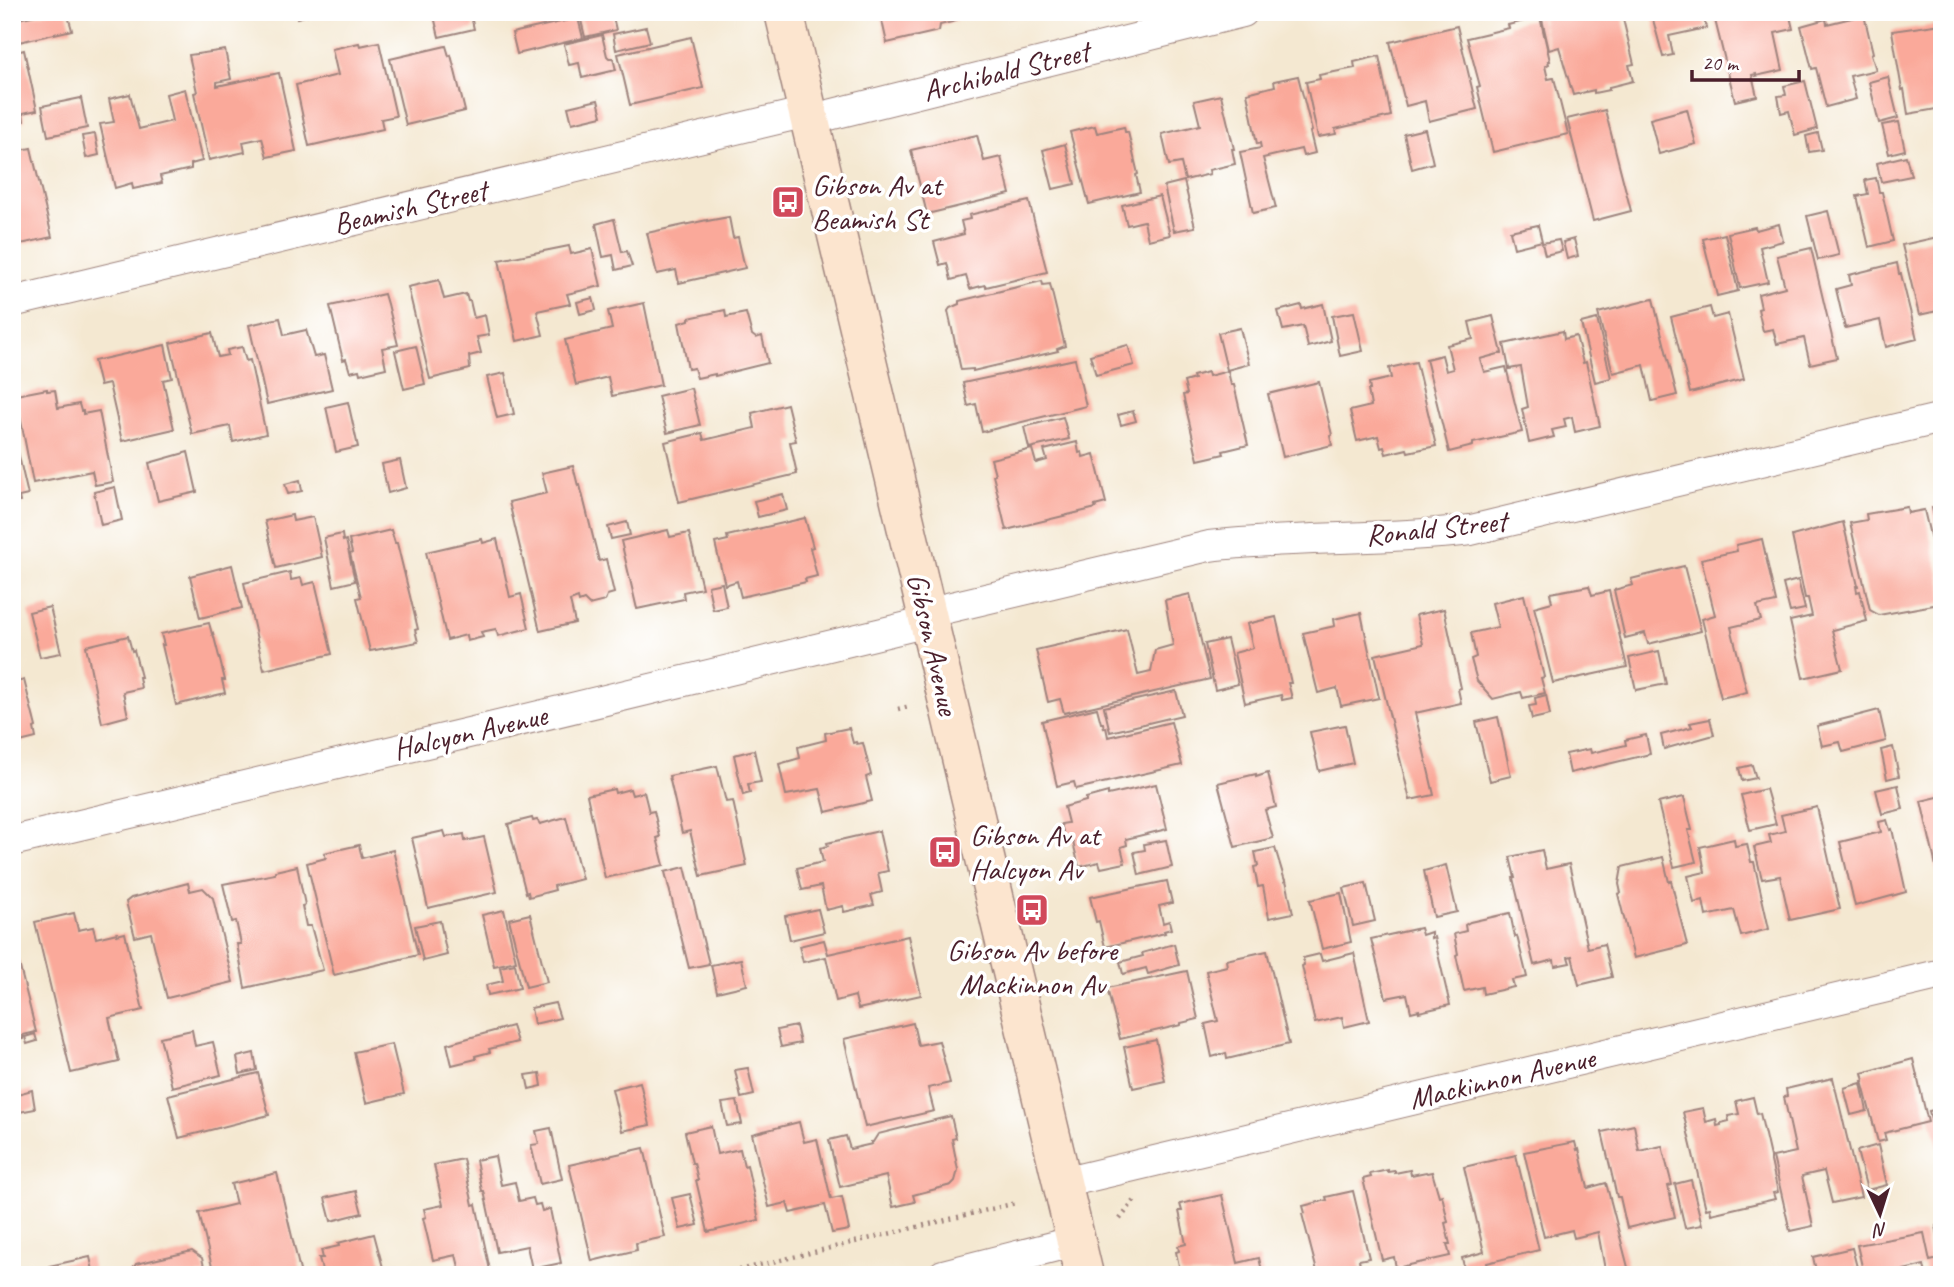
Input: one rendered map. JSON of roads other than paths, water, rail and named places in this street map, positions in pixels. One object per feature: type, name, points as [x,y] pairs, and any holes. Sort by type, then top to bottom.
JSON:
[{"type":"main road","name":"Gibson Avenue","points":[[783,12],[1080,1258]]},
{"type":"street","name":"Archibald Street","points":[[808,116],[1243,12]]},
{"type":"street","name":"Beamish Street","points":[[12,302],[808,116]]},
{"type":"street","name":"Ronald Street","points":[[927,617],[1209,546],[1471,530],[1942,418]]},
{"type":"street","name":"Halcyon Avenue","points":[[12,841],[504,725],[927,617]]},
{"type":"street","name":"Mackinnon Avenue","points":[[1062,1183],[1942,974]]},
{"type":"street","points":[[943,1275],[1080,1258]]},
{"type":"place","name":"Gibson Av at Beamish St","points":[[788,202]]},
{"type":"place","name":"Gibson Av at Halcyon Av","points":[[945,852]]},
{"type":"place","name":"Gibson Av before Mackinnon Av","points":[[1032,910]]}]
